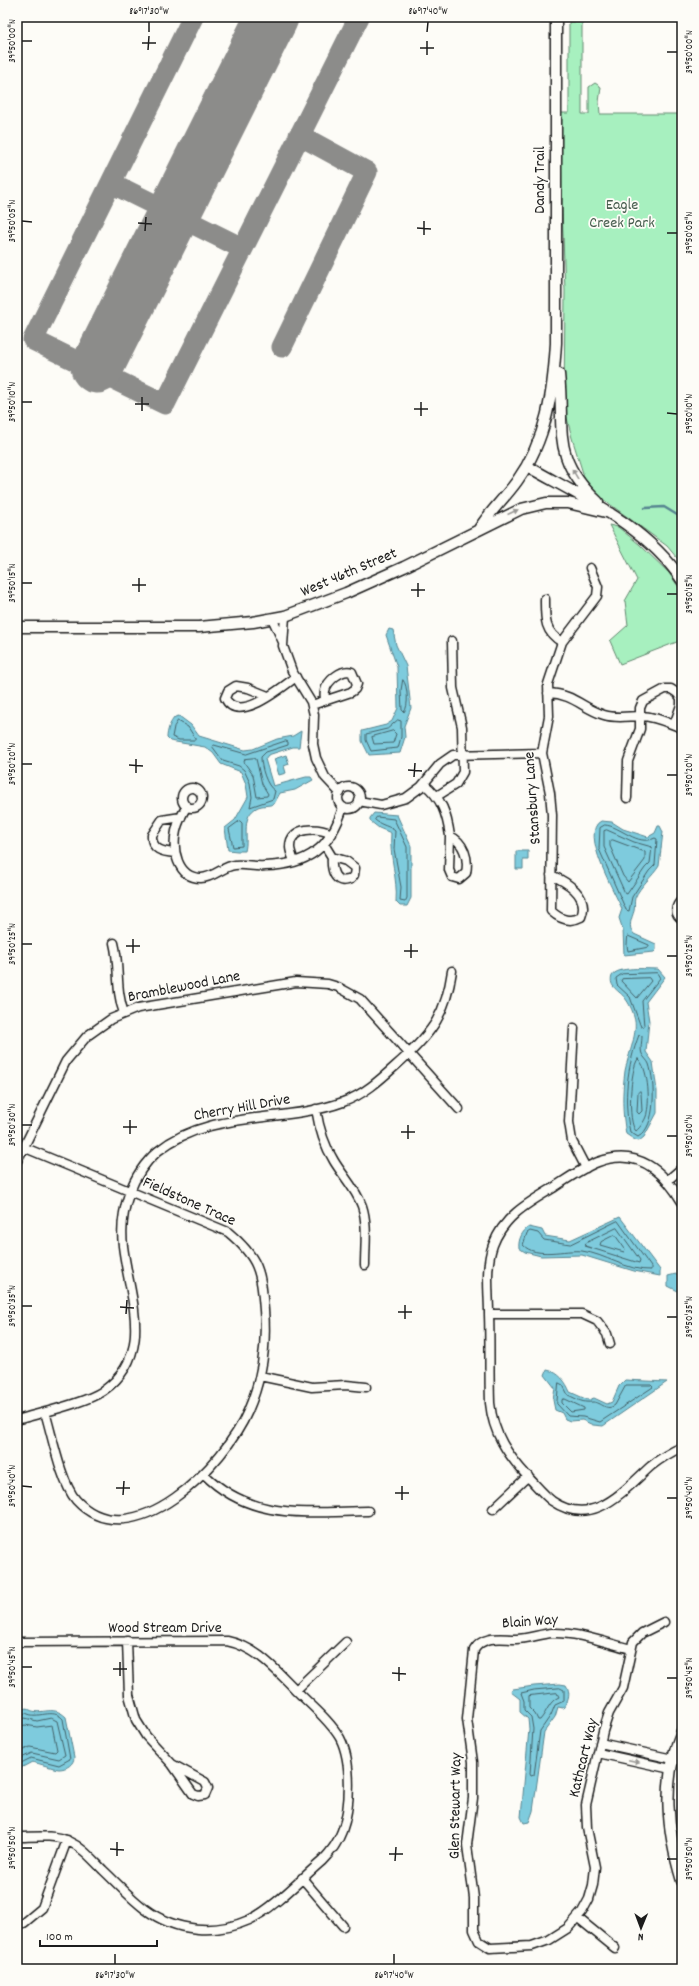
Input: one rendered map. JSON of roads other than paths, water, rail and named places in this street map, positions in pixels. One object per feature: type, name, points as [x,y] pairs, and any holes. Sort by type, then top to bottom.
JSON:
[{"type":"street","name":"Dandy Trail","points":[[556,17],[556,343]]},
{"type":"street","name":"West 46th Street","points":[[17,627],[199,627],[232,625],[285,616],[368,584],[478,530],[527,466],[541,436],[548,412],[553,384],[556,343]]},
{"type":"street","points":[[556,343],[560,389],[560,429],[564,450],[572,470],[581,483],[610,513]]},
{"type":"street","points":[[527,466],[610,513],[648,540],[665,558],[682,580]]},
{"type":"street","points":[[478,530],[518,510],[546,503],[568,503],[610,513]]},
{"type":"street","name":"Stansbury Lane","points":[[551,875],[564,881],[581,898],[584,907],[581,917],[574,920],[568,920],[561,918],[551,911],[551,875],[551,804],[542,753],[549,716],[548,693],[550,676],[562,642],[597,596],[598,587],[590,568]]},
{"type":"street","points":[[545,599],[546,627],[554,637],[562,642]]},
{"type":"street","points":[[283,642],[285,637],[285,616]]},
{"type":"street","points":[[272,618],[283,642],[288,660],[312,705],[314,722],[313,744],[316,758],[327,780],[340,793]]},
{"type":"street","points":[[437,796],[456,784],[461,778],[463,772],[462,727],[453,688],[452,641]]},
{"type":"street","points":[[312,705],[354,690],[357,684],[352,672],[347,671],[333,679],[326,689],[325,700]]},
{"type":"street","points":[[268,696],[248,688],[236,686],[228,690],[226,698],[227,701],[234,705],[247,707],[258,703],[296,677]]},
{"type":"street","points":[[548,693],[565,695],[605,716],[624,718],[640,716],[656,718],[678,726],[681,703],[679,695],[671,689],[665,689],[643,701],[640,707],[640,716],[639,734],[632,747],[628,761],[627,798]]},
{"type":"street","points":[[359,801],[372,805],[388,804],[406,798],[424,784],[443,760],[453,755],[542,753]]},
{"type":"street","points":[[424,784],[437,796],[443,806],[450,836],[449,872],[452,877],[458,879],[464,876],[466,871],[466,854],[458,840],[450,836]]},
{"type":"street","points":[[187,806],[181,817],[175,835],[175,853],[179,864],[185,873],[198,878],[209,877],[235,865],[263,866],[294,862],[313,854],[332,834],[339,821],[343,807],[339,800],[340,793],[346,788],[354,788],[359,794],[359,801],[352,808],[343,807]]},
{"type":"street","points":[[175,853],[163,852],[157,849],[153,843],[152,835],[161,821],[181,817]]},
{"type":"street","points":[[294,862],[291,844],[297,833],[312,830],[332,834]]},
{"type":"street","points":[[324,844],[332,856]]},
{"type":"street","points":[[682,900],[676,908],[677,915],[682,919]]},
{"type":"street","points":[[114,943],[117,959],[118,992],[124,1013]]},
{"type":"street","name":"Cherry Hill Drive","points":[[17,1420],[92,1397],[102,1392],[123,1372],[133,1352],[136,1326],[123,1248],[122,1230],[124,1212],[130,1191],[138,1175],[156,1153],[171,1141],[191,1131],[213,1125],[316,1109],[341,1103],[362,1093],[423,1040],[438,1020],[449,992],[452,971]]},
{"type":"street","name":"Bramblewood Lane","points":[[17,1161],[61,1070],[73,1052],[98,1027],[124,1013],[138,1008],[292,983],[321,983],[338,987],[360,1000],[459,1109]]},
{"type":"street","points":[[574,1028],[569,1122],[572,1141],[586,1168]]},
{"type":"street","points":[[316,1109],[321,1132],[327,1149],[355,1191],[363,1208],[365,1222],[365,1265]]},
{"type":"street","name":"Fieldstone Trace","points":[[23,1147],[228,1232],[249,1251],[259,1270],[262,1288],[265,1336],[260,1376],[251,1404],[241,1425],[223,1452],[204,1474],[178,1495],[139,1517],[117,1520],[96,1514],[81,1505],[68,1488],[45,1412]]},
{"type":"street","points":[[682,1202],[668,1180],[651,1166],[630,1159],[612,1158],[598,1162],[527,1203],[513,1214],[503,1225],[493,1245],[489,1262],[490,1403],[492,1418],[497,1433],[506,1450],[546,1495],[558,1504],[575,1510],[593,1509],[613,1501],[667,1454],[682,1447]]},
{"type":"street","points":[[668,1180],[682,1168]]},
{"type":"street","points":[[489,1314],[582,1314],[600,1325],[607,1334],[610,1344]]},
{"type":"street","points":[[260,1376],[312,1387],[346,1385],[366,1387]]},
{"type":"street","points":[[204,1474],[233,1497],[265,1509],[294,1512],[368,1511]]},
{"type":"street","points":[[493,1509],[528,1476]]},
{"type":"street","name":"Kathcart Way","points":[[482,1943],[490,1948],[532,1946],[559,1935],[578,1918],[589,1899],[594,1878],[594,1860],[587,1828],[586,1812],[606,1720],[625,1683],[633,1642],[642,1633],[664,1622]]},
{"type":"street","name":"Blain Way","points":[[478,1644],[487,1639],[518,1639],[553,1633],[570,1634],[631,1649]]},
{"type":"street","points":[[127,1641],[128,1688],[134,1713],[146,1736],[172,1764],[193,1794],[198,1796],[205,1795],[208,1788],[205,1782],[172,1764]]},
{"type":"street","name":"Wood Stream Drive","points":[[17,1642],[234,1642],[248,1647],[263,1657],[332,1727],[344,1749],[348,1766],[347,1812],[341,1834],[336,1844],[325,1858],[266,1909],[249,1920],[221,1929],[196,1929],[171,1923],[147,1910],[83,1851],[67,1840]]},
{"type":"street","points":[[296,1690],[346,1642]]},
{"type":"street","name":"Glen Stewart Way","points":[[478,1644],[472,1655],[468,1715],[473,1767],[473,1800],[466,1845],[474,1895],[474,1930],[482,1943]]},
{"type":"street","points":[[682,1731],[668,1797],[669,1824],[672,1844],[682,1881]]},
{"type":"street","points":[[600,1743],[675,1763]]},
{"type":"street","points":[[598,1753],[675,1763]]},
{"type":"street","points":[[17,1837],[55,1837],[67,1840],[42,1908],[24,1923]]},
{"type":"street","points":[[302,1878],[343,1926]]},
{"type":"street","points":[[578,1918],[616,1948]]},
{"type":"water","points":[[389,629],[393,630],[396,645],[406,666],[411,708],[404,726],[405,737],[400,753],[369,755],[362,741],[362,731],[386,725],[392,721],[398,708],[397,667],[386,635]]},
{"type":"water","points":[[179,716],[191,725],[199,736],[245,750],[253,749],[277,739],[293,736],[301,731],[299,747],[293,747],[268,755],[265,759],[273,786],[306,777],[311,777],[313,780],[295,790],[280,793],[274,804],[260,806],[252,811],[247,821],[245,851],[228,850],[225,828],[235,820],[248,797],[246,784],[241,772],[221,764],[213,753],[205,747],[170,741],[167,738],[169,727],[175,717]]},
{"type":"water","points":[[286,755],[289,764],[284,766],[286,773],[279,775],[274,759]]},
{"type":"water","points":[[374,813],[397,815],[411,846],[411,898],[407,906],[400,906],[396,902],[396,884],[391,851],[391,833],[379,828],[370,821],[370,818]]},
{"type":"water","points":[[601,821],[612,822],[623,829],[648,837],[655,833],[658,826],[660,826],[663,832],[659,866],[640,889],[635,898],[630,925],[634,934],[656,944],[656,950],[654,952],[624,955],[623,930],[619,918],[622,909],[596,850],[594,837],[595,827]]},
{"type":"water","points":[[516,851],[528,851],[528,860],[523,860],[523,869],[516,869]]},
{"type":"water","points":[[626,969],[658,969],[665,977],[646,1002],[649,1021],[646,1052],[653,1062],[657,1091],[657,1113],[644,1137],[639,1141],[626,1134],[623,1102],[625,1071],[634,1036],[635,1023],[633,1012],[623,995],[613,986],[611,980],[615,973]]},
{"type":"water","points":[[620,1217],[660,1270],[660,1276],[634,1271],[582,1255],[541,1256],[525,1252],[519,1248],[521,1236],[529,1227],[542,1230],[545,1236],[570,1240]]},
{"type":"water","points":[[676,1274],[682,1278],[682,1293],[668,1286],[668,1276]]},
{"type":"water","points":[[547,1370],[562,1378],[570,1392],[588,1400],[594,1398],[607,1404],[612,1402],[619,1386],[625,1380],[667,1382],[603,1426],[593,1425],[582,1420],[570,1421],[565,1419],[562,1413],[555,1410],[553,1400],[555,1388],[545,1375]]},
{"type":"water","points":[[560,1684],[566,1685],[568,1688],[568,1700],[563,1708],[558,1707],[555,1717],[544,1732],[533,1811],[529,1822],[524,1823],[521,1817],[529,1729],[528,1719],[520,1712],[520,1699],[511,1692],[513,1689]]},
{"type":"water","points":[[27,1708],[36,1712],[56,1711],[66,1717],[74,1757],[74,1760],[70,1766],[59,1769],[32,1762],[17,1770],[17,1712]]},
{"type":"waterway","points":[[645,508],[664,507],[682,518]]},
{"type":"park label","name":"Eagle Creek Park","points":[[622,214]]}]
